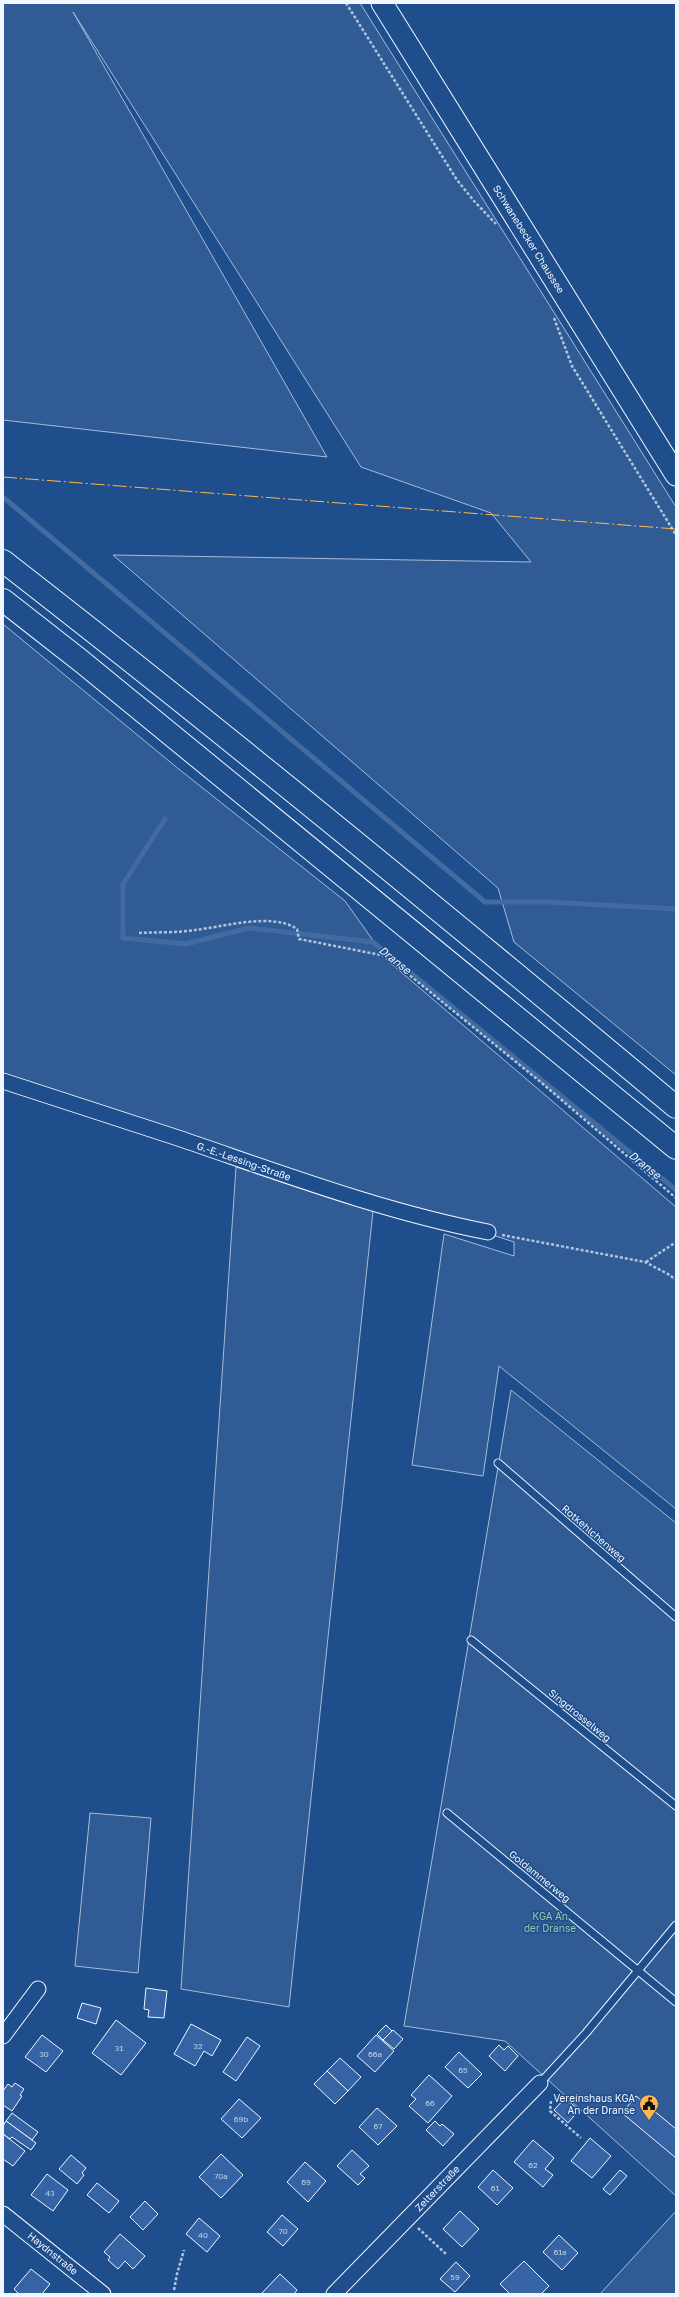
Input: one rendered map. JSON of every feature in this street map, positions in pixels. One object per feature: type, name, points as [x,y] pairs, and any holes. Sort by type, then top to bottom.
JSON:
[{"type":"highway","points":[[3,561],[104,640],[527,983],[676,1107]]},
{"type":"highway","points":[[3,600],[130,701],[676,1148]]},
{"type":"main road","name":"Schwanebecker Chaussee","points":[[382,3],[676,475]]},
{"type":"street","name":"G.-E.-Lessing-Straße","points":[[3,1081],[178,1138],[344,1196],[454,1225],[488,1232]]},
{"type":"street","points":[[3,2036],[38,1988]]},
{"type":"street","name":"Zelterstraße","points":[[334,2294],[540,2083]]},
{"type":"street","name":"Haydnstraße","points":[[3,2214],[103,2294]]},
{"type":"lane","name":"Rotkehlchenweg","points":[[498,1463],[676,1617]]},
{"type":"lane","name":"Singdrosselweg","points":[[471,1640],[676,1806]]},
{"type":"lane","name":"Goldammerweg","points":[[447,1813],[676,2002]]},
{"type":"lane","points":[[540,2083],[570,2051],[676,1926]]},
{"type":"path","points":[[346,3],[457,180],[474,202],[500,228]]},
{"type":"path","points":[[553,314],[572,366],[676,535]]},
{"type":"path","points":[[139,932],[194,930],[240,922],[288,923],[297,929],[298,939],[386,956],[543,1084],[676,1198]]},
{"type":"path","points":[[488,1232],[645,1262],[676,1280]]},
{"type":"path","points":[[645,1262],[676,1242]]},
{"type":"path","points":[[551,2101],[550,2111],[581,2138]]},
{"type":"path","points":[[408,2218],[447,2255]]},
{"type":"path","points":[[174,2290],[176,2274],[184,2250]]},
{"type":"green space","points":[[3,3],[360,3],[676,507],[676,1075],[514,942],[498,888],[113,555],[531,562],[491,513],[361,467],[73,12],[327,457],[3,420]]},
{"type":"green space","points":[[3,624],[175,766],[345,901],[387,960],[676,1207],[676,1509],[499,1366],[483,1476],[412,1465],[444,1234],[514,1256],[514,1242],[3,1076]]},
{"type":"green space","points":[[236,1167],[373,1211],[289,2007],[181,1989]]},
{"type":"green space","name":"KGA An der Dranse","points":[[511,1390],[676,1523],[676,2196],[505,2041],[404,2026]]},
{"type":"green space","points":[[90,1813],[151,1818],[138,1973],[75,1966]]},
{"type":"green space","points":[[676,2211],[676,2294],[600,2294]]},
{"type":"building","points":[[146,1988],[167,1991],[164,2018],[148,2017],[149,2010],[144,2009]]},
{"type":"building","points":[[82,2003],[101,2008],[96,2024],[77,2018]]},
{"type":"building","points":[[116,2020],[146,2043],[121,2075],[92,2053]]},
{"type":"building","points":[[191,2024],[221,2040],[212,2056],[204,2051],[195,2066],[174,2054]]},
{"type":"building","points":[[386,2025],[392,2031],[383,2040],[377,2034]]},
{"type":"building","points":[[393,2030],[403,2039],[394,2049],[383,2040]]},
{"type":"building","points":[[42,2035],[63,2051],[46,2072],[25,2057]]},
{"type":"building","points":[[376,2035],[394,2051],[375,2072],[357,2056]]},
{"type":"building","points":[[247,2037],[260,2046],[236,2081],[223,2072]]},
{"type":"building","points":[[499,2045],[504,2050],[508,2046],[518,2056],[505,2071],[489,2056]]},
{"type":"building","points":[[459,2052],[482,2074],[468,2088],[445,2067]]},
{"type":"building","points":[[340,2058],[361,2077],[348,2091],[327,2071]]},
{"type":"building","points":[[327,2071],[348,2091],[335,2104],[314,2084]]},
{"type":"building","points":[[429,2075],[452,2096],[428,2123],[409,2106],[416,2099],[411,2095]]},
{"type":"building","points":[[15,2083],[24,2089],[20,2095],[22,2096],[12,2111],[3,2105],[3,2091],[8,2084],[12,2087]]},
{"type":"building","name":"Vereinshaus KGA An der Dranse","points":[[636,2096],[676,2129],[676,2158],[622,2113]]},
{"type":"building","points":[[565,2098],[579,2110],[568,2123],[554,2110]]},
{"type":"building","points":[[239,2099],[261,2118],[242,2138],[221,2119]]},
{"type":"building","points":[[377,2108],[397,2126],[378,2145],[359,2127]]},
{"type":"building","points":[[12,2113],[38,2132],[32,2140],[6,2121]]},
{"type":"building","points":[[6,2121],[36,2143],[31,2150],[12,2137],[10,2139],[3,2134],[3,2126]]},
{"type":"building","points":[[435,2121],[440,2126],[442,2124],[454,2134],[443,2146],[426,2130]]},
{"type":"building","points":[[3,2134],[25,2151],[13,2166],[3,2159]]},
{"type":"building","points":[[590,2138],[611,2156],[592,2178],[571,2161]]},
{"type":"building","points":[[533,2140],[554,2158],[545,2169],[553,2175],[543,2187],[514,2162]]},
{"type":"building","points":[[352,2150],[369,2166],[360,2174],[365,2178],[358,2185],[337,2166]]},
{"type":"building","points":[[221,2154],[243,2175],[221,2198],[199,2177]]},
{"type":"building","points":[[71,2155],[86,2168],[82,2173],[84,2175],[77,2184],[59,2169]]},
{"type":"building","points":[[305,2162],[326,2181],[308,2202],[287,2182]]},
{"type":"building","points":[[493,2170],[513,2188],[497,2205],[478,2187]]},
{"type":"building","points":[[620,2170],[627,2176],[610,2195],[603,2189]]},
{"type":"building","points":[[47,2174],[68,2190],[53,2211],[31,2195]]},
{"type":"building","points":[[97,2183],[119,2201],[109,2213],[87,2195]]},
{"type":"building","points":[[145,2201],[158,2214],[143,2230],[130,2217]]},
{"type":"building","points":[[460,2211],[479,2229],[462,2247],[443,2229]]},
{"type":"building","points":[[282,2215],[298,2229],[283,2246],[267,2232]]},
{"type":"building","points":[[199,2218],[220,2236],[207,2252],[186,2234]]},
{"type":"building","points":[[120,2234],[145,2256],[133,2269],[125,2261],[118,2269],[108,2260],[110,2257],[104,2252]]},
{"type":"building","points":[[559,2235],[578,2253],[562,2270],[543,2252]]},
{"type":"building","points":[[524,2261],[549,2286],[541,2294],[510,2294],[500,2284]]},
{"type":"building","points":[[456,2262],[470,2276],[455,2292],[440,2279]]},
{"type":"building","points":[[31,2269],[50,2284],[42,2294],[19,2294],[14,2289]]},
{"type":"building","points":[[280,2274],[297,2290],[294,2294],[262,2293]]},
{"type":"waterway","points":[[3,497],[485,902],[547,902],[676,909]]},
{"type":"waterway","name":"Dranse","points":[[165,819],[123,884],[123,938],[186,944],[249,928],[373,942],[676,1190]]},
{"type":"power","points":[[3,477],[676,529]]},
{"type":"place","name":"Vereinshaus KGA An der Dranse","points":[[649,2121]]}]
